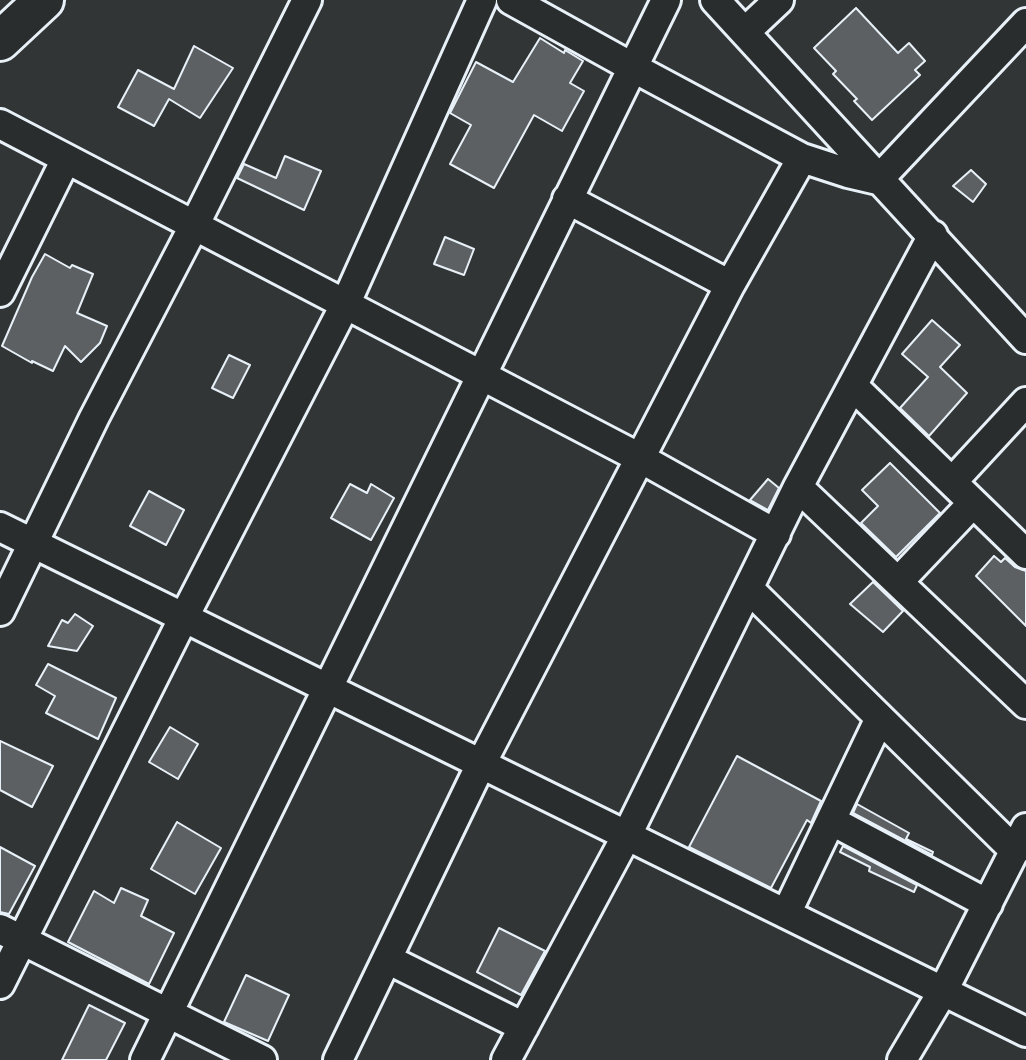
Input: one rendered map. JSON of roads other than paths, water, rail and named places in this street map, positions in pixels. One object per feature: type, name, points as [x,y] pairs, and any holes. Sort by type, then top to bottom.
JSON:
[{"type":"street","points":[[0,41],[44,0]]},
{"type":"street","points":[[0,611],[94,418],[307,0]]},
{"type":"street","points":[[0,984],[11,934],[184,617],[345,305],[482,0]]},
{"type":"street","points":[[511,0],[802,158],[878,180]]},
{"type":"street","points":[[145,1060],[666,0]]},
{"type":"street","points":[[715,0],[1026,339]]},
{"type":"street","points":[[745,32],[779,0]]},
{"type":"street","points":[[878,180],[1026,23]]},
{"type":"street","points":[[0,124],[640,458],[776,534]]},
{"type":"street","points":[[338,1060],[481,764],[730,285],[802,158]]},
{"type":"street","points":[[0,292],[66,159]]},
{"type":"street","points":[[567,199],[730,285]]},
{"type":"street","points":[[506,1060],[627,835],[798,487],[933,235]]},
{"type":"street","points":[[853,386],[1026,554]]},
{"type":"street","points":[[952,482],[1026,402]]},
{"type":"street","points":[[798,487],[1026,704]]},
{"type":"street","points":[[898,582],[973,503]]},
{"type":"street","points":[[0,527],[1026,1032]]},
{"type":"street","points":[[749,589],[880,718],[1020,840],[943,991],[902,1060]]},
{"type":"street","points":[[786,914],[880,718]]},
{"type":"street","points":[[832,821],[988,904]]},
{"type":"street","points":[[11,934],[262,1060]]},
{"type":"street","points":[[387,959],[524,1027]]}]
